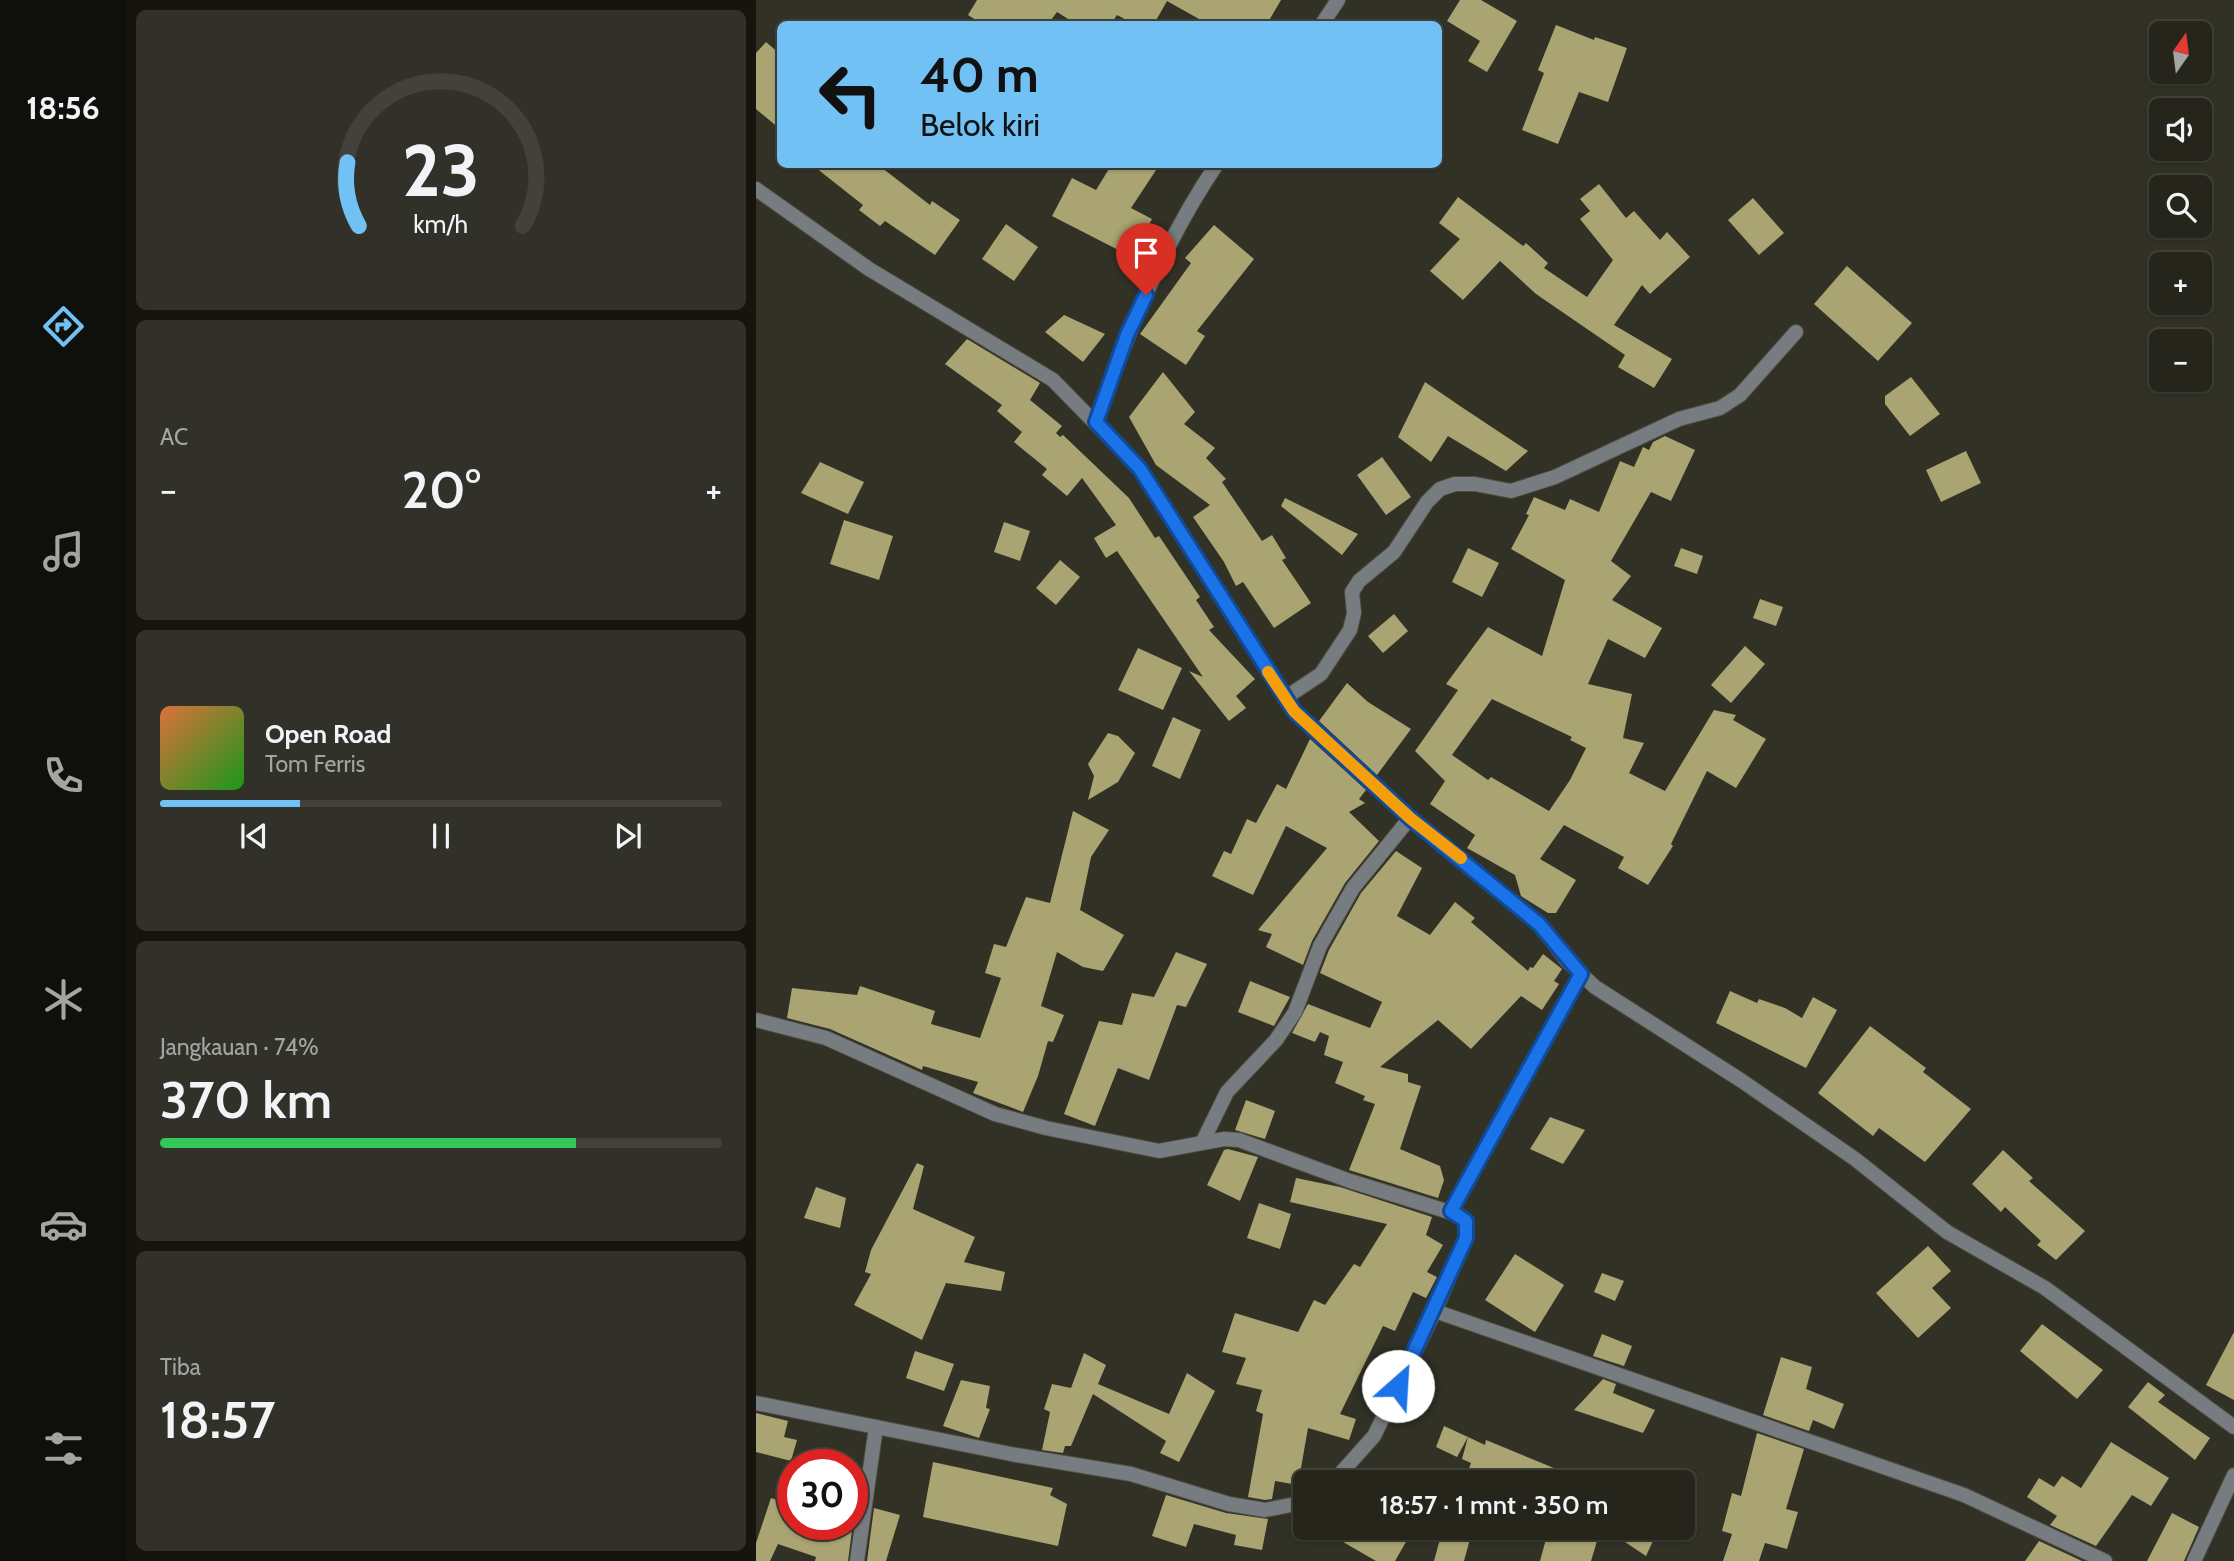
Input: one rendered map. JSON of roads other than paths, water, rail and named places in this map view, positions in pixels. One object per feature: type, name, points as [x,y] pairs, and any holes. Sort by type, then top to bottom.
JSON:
[{"type":"street","points":[[1324,21],[1338,0]]},
{"type":"street","points":[[1096,422],[1127,335],[1166,254],[1215,168]]},
{"type":"street","points":[[756,189],[869,269],[1053,380],[1140,469],[1294,711],[1410,818],[1539,924],[1581,974],[1854,1159],[1947,1232],[2045,1288],[2234,1427]]},
{"type":"street","points":[[1284,698],[1321,674],[1350,630],[1354,613],[1352,592],[1359,581],[1394,552],[1427,502],[1440,489],[1455,484],[1475,484],[1511,491],[1555,477],[1679,419],[1720,408],[1740,395],[1796,332]]},
{"type":"street","points":[[1202,1143],[1227,1092],[1276,1040],[1295,1012],[1320,946],[1353,888],[1410,818]]},
{"type":"street","points":[[1451,1211],[1581,974]]},
{"type":"street","points":[[756,1020],[826,1038],[995,1114],[1033,1125],[1159,1151],[1224,1139],[1256,1144],[1350,1181],[1451,1211],[1466,1221],[1466,1238],[1435,1311],[1374,1436],[1344,1470]]},
{"type":"street","points":[[1435,1311],[1964,1495],[2105,1561]]},
{"type":"street","points":[[756,1403],[1131,1474],[1230,1504],[1265,1510],[1293,1505]]},
{"type":"street","points":[[857,1561],[876,1427]]},
{"type":"street","points":[[2194,1561],[2234,1475]]}]
